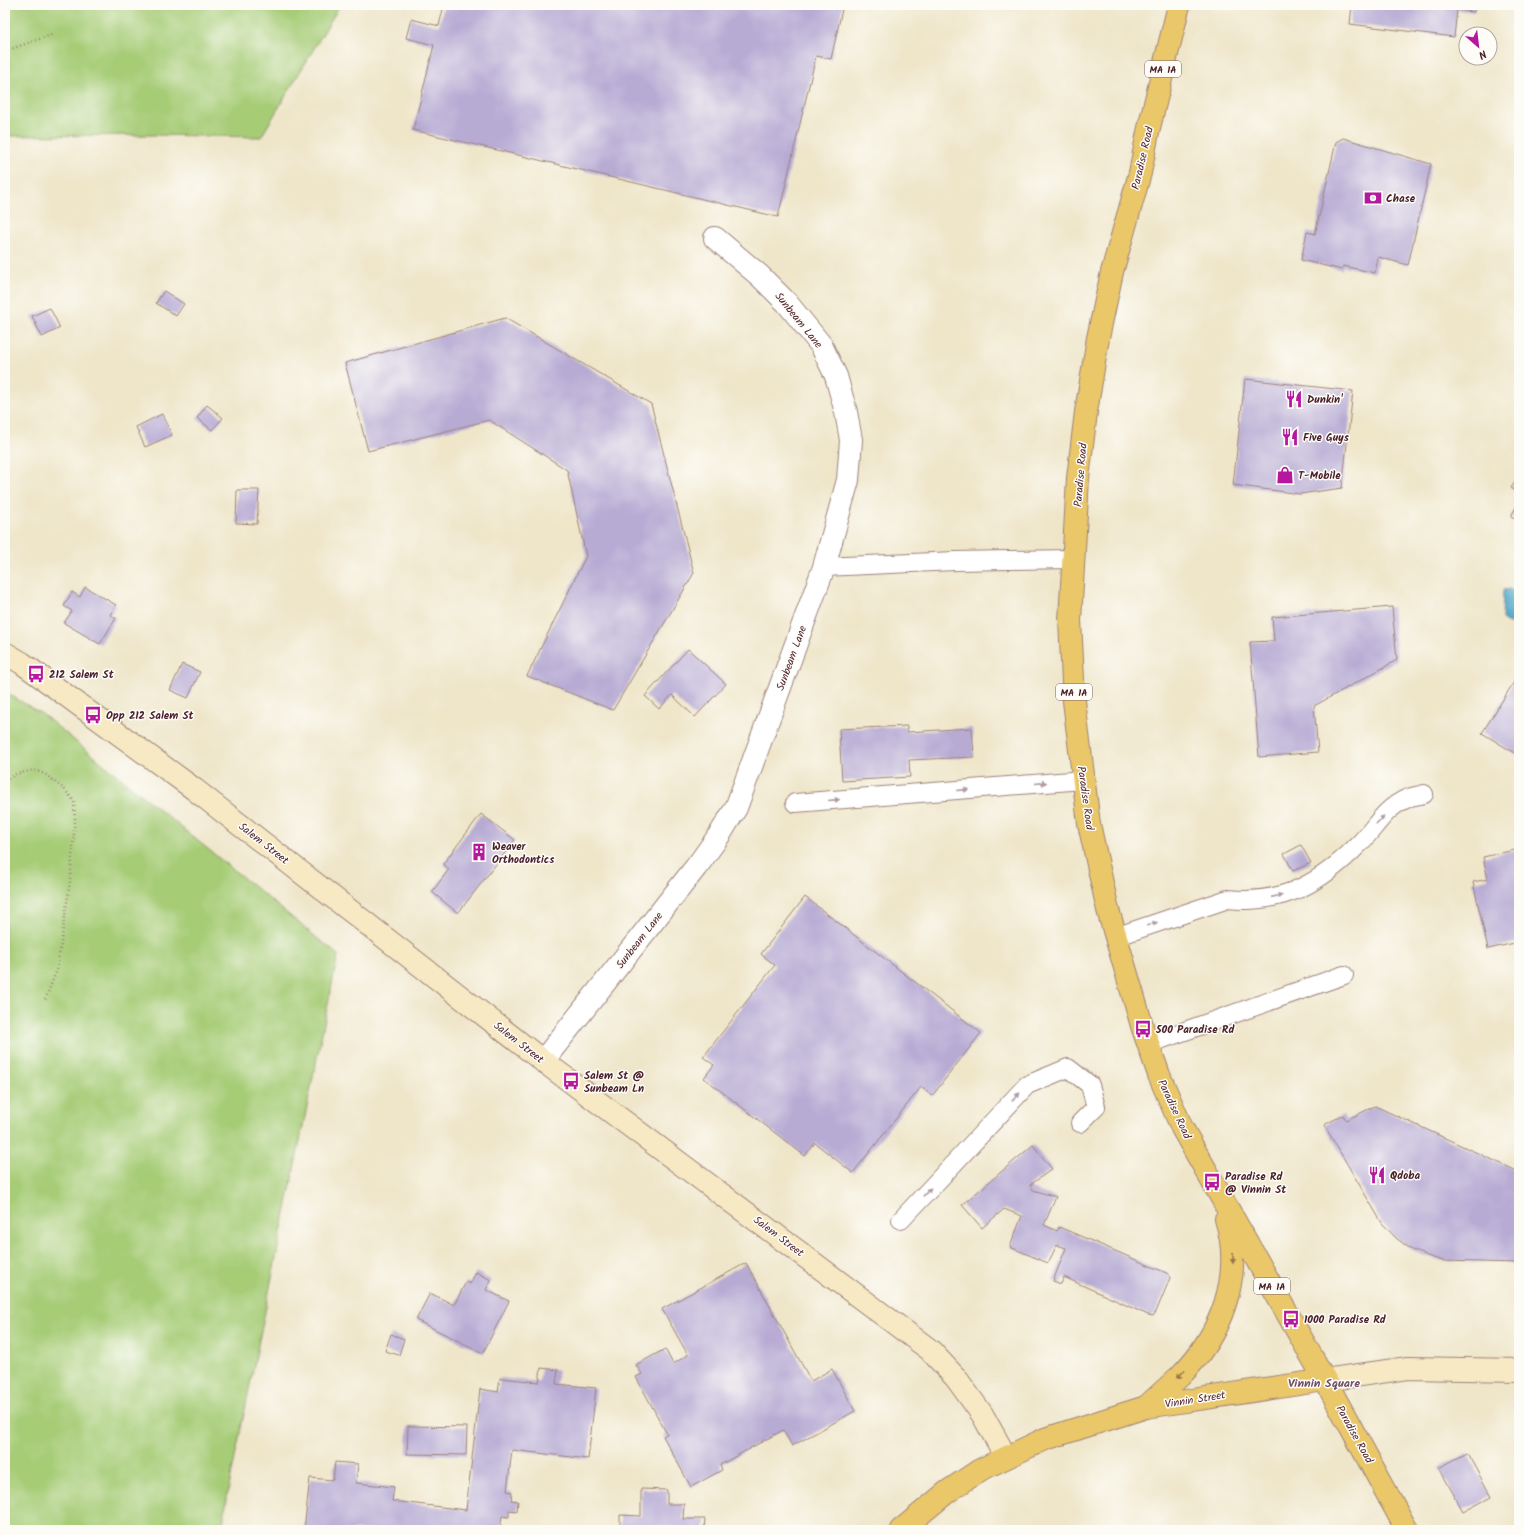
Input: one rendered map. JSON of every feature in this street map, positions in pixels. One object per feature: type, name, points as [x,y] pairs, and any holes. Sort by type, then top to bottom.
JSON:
[{"type":"main road","name":"Paradise Road","points":[[1179,5],[1148,132],[1140,173],[1112,272],[1098,338],[1086,412],[1078,478],[1070,620],[1074,701],[1089,824],[1115,937],[1148,1044],[1159,1075],[1182,1128],[1325,1380],[1407,1530]]},
{"type":"main road","name":"Salem Street","points":[[5,653],[22,663],[194,789],[543,1061],[930,1350],[965,1390],[982,1414],[1006,1457]]},
{"type":"main road","points":[[1146,1407],[1181,1375],[1201,1351],[1217,1325],[1231,1286],[1233,1256],[1229,1227],[1218,1193]]},
{"type":"main road","name":"Vinnin Street","points":[[901,1530],[947,1492],[980,1470],[1045,1439],[1146,1407],[1408,1368],[1519,1370]]},
{"type":"street","name":"Sunbeam Lane","points":[[543,1061],[700,862],[732,815],[739,800],[824,567],[848,480],[851,440],[846,412],[836,376],[821,345],[788,303],[760,276],[715,238]]},
{"type":"lane","points":[[824,567],[955,561],[1073,559]]},
{"type":"lane","points":[[795,803],[1083,780]]},
{"type":"lane","points":[[1115,937],[1228,899],[1247,901],[1280,896],[1304,887],[1324,876],[1340,862],[1362,842],[1377,823],[1391,809],[1406,799],[1424,794]]},
{"type":"lane","points":[[1148,1044],[1344,975]]},
{"type":"lane","points":[[901,1220],[1027,1085],[1068,1068],[1090,1085],[1096,1107],[1080,1123]]},
{"type":"path","points":[[5,51],[54,34]]},
{"type":"path","points":[[5,781],[16,774],[34,770],[45,774],[65,790],[74,802],[75,821],[70,882],[57,970],[45,1000]]},
{"type":"green space","points":[[5,5],[340,5],[261,137],[155,135],[5,136]]},
{"type":"green space","points":[[5,692],[42,714],[338,955],[228,1492],[222,1530],[5,1530]]},
{"type":"water","points":[[1510,589],[1519,595],[1519,630],[1502,619],[1503,590]]},
{"type":"building","points":[[444,5],[843,5],[831,59],[816,56],[778,217],[413,130],[434,45],[406,38],[411,19],[439,26]]},
{"type":"building","points":[[1352,5],[1475,5],[1474,12],[1457,10],[1454,37],[1350,24]]},
{"type":"building","name":"Chase","points":[[1343,138],[1431,164],[1408,265],[1378,257],[1375,273],[1343,266],[1342,270],[1301,260],[1307,232],[1315,234],[1336,142]]},
{"type":"building","points":[[164,291],[184,304],[176,316],[156,303]]},
{"type":"building","points":[[50,308],[60,328],[42,337],[32,316]]},
{"type":"building","points":[[505,318],[651,404],[694,573],[613,710],[527,676],[586,556],[567,470],[489,420],[368,451],[345,363]]},
{"type":"building","points":[[1245,379],[1353,391],[1342,488],[1300,494],[1233,485]]},
{"type":"building","points":[[207,405],[223,418],[212,430],[197,418]]},
{"type":"building","points":[[162,414],[172,435],[145,447],[136,427]]},
{"type":"building","points":[[1519,476],[1519,493],[1511,488]]},
{"type":"building","points":[[237,490],[259,490],[257,524],[236,523]]},
{"type":"building","points":[[1519,502],[1519,521],[1511,516]]},
{"type":"building","points":[[85,587],[116,605],[110,615],[116,618],[100,644],[64,623],[72,611],[64,606],[72,592],[80,597]]},
{"type":"building","points":[[1392,607],[1397,660],[1314,706],[1318,752],[1259,757],[1250,642],[1274,641],[1272,617]]},
{"type":"building","points":[[688,649],[726,684],[695,717],[672,695],[659,709],[645,696]]},
{"type":"building","points":[[182,664],[200,672],[188,698],[170,690]]},
{"type":"building","points":[[1519,674],[1519,749],[1516,754],[1482,733]]},
{"type":"building","points":[[907,726],[907,732],[972,728],[974,757],[909,760],[910,777],[842,781],[839,729]]},
{"type":"building","name":"Weaver Orthodontics","points":[[481,814],[515,840],[458,913],[432,892],[449,869],[443,864]]},
{"type":"building","points":[[1301,845],[1311,863],[1293,871],[1284,854]]},
{"type":"building","points":[[1519,849],[1519,942],[1488,949],[1473,882],[1488,879],[1483,857]]},
{"type":"building","points":[[805,897],[981,1033],[932,1096],[921,1087],[853,1173],[815,1143],[805,1156],[704,1078],[714,1065],[703,1057],[775,965],[761,954]]},
{"type":"building","points":[[1375,1106],[1519,1172],[1519,1263],[1443,1261],[1412,1250],[1396,1238],[1382,1223],[1324,1125],[1343,1115],[1346,1120]]},
{"type":"building","points":[[1033,1145],[1052,1169],[1030,1185],[1033,1190],[1056,1197],[1044,1225],[1057,1231],[1059,1227],[1169,1274],[1170,1278],[1153,1316],[1064,1277],[1061,1284],[1053,1281],[1066,1248],[1057,1245],[1048,1263],[1010,1247],[1022,1216],[1004,1209],[982,1228],[962,1205]]},
{"type":"building","points":[[746,1263],[811,1381],[832,1369],[855,1411],[792,1446],[783,1430],[720,1465],[722,1470],[691,1487],[663,1436],[667,1434],[636,1377],[642,1374],[636,1365],[665,1349],[673,1364],[688,1355],[662,1309]]},
{"type":"building","points":[[476,1272],[491,1280],[486,1290],[509,1301],[483,1353],[416,1320],[430,1293],[454,1305],[466,1282],[470,1284]]},
{"type":"building","points":[[391,1334],[404,1339],[399,1355],[385,1351]]},
{"type":"building","points":[[541,1368],[558,1370],[556,1384],[596,1388],[588,1459],[512,1450],[507,1491],[512,1492],[511,1500],[518,1501],[517,1511],[509,1510],[509,1517],[502,1516],[500,1530],[304,1530],[310,1478],[333,1480],[335,1462],[358,1464],[356,1483],[394,1487],[392,1501],[466,1510],[480,1389],[498,1392],[500,1378],[539,1382]]},
{"type":"building","points":[[408,1426],[467,1427],[466,1455],[407,1454]]},
{"type":"building","points":[[1467,1453],[1491,1496],[1463,1511],[1439,1468]]},
{"type":"building","points":[[641,1489],[667,1490],[667,1504],[684,1504],[683,1519],[705,1519],[704,1530],[620,1530],[620,1515],[641,1516]]},
{"type":"place","name":"Chase","points":[[1373,198]]},
{"type":"place","name":"Dunkin'","points":[[1294,399]]},
{"type":"place","name":"Five Guys","points":[[1290,437]]},
{"type":"place","name":"T-Mobile","points":[[1285,475]]},
{"type":"place","name":"212 Salem St","points":[[36,674]]},
{"type":"place","name":"Opp 212 Salem St","points":[[93,715]]},
{"type":"place","name":"Weaver Orthodontics","points":[[479,852]]},
{"type":"place","name":"500 Paradise Rd","points":[[1143,1029]]},
{"type":"place","name":"Salem St @ Sunbeam Ln","points":[[571,1081]]},
{"type":"place","name":"Qdoba","points":[[1377,1175]]},
{"type":"place","name":"Paradise Rd @ Vinnin St","points":[[1212,1182]]},
{"type":"place","name":"1000 Paradise Rd","points":[[1291,1319]]},
{"type":"district","name":"Vinnin Square","points":[[1324,1383]]}]
